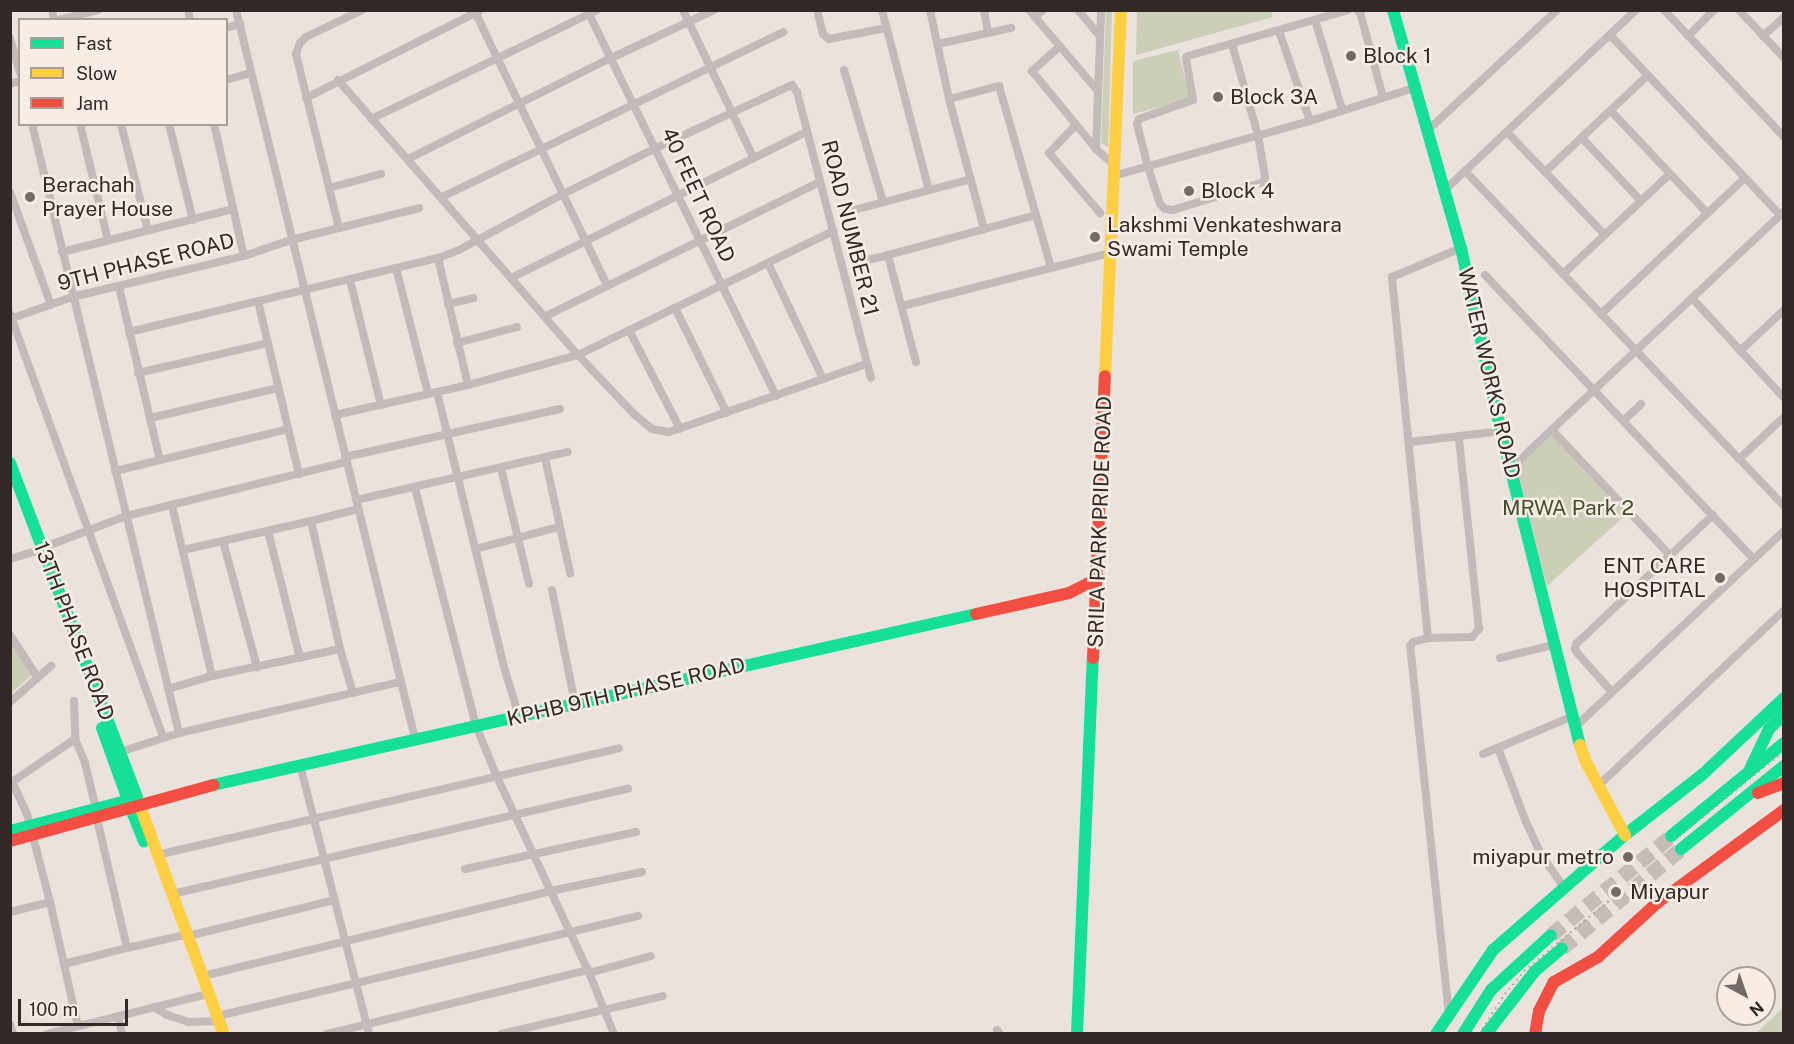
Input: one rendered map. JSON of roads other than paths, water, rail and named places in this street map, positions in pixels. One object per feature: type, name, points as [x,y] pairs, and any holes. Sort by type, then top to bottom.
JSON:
[{"type":"main road","name":"SRILA PARK PRIDE ROAD","points":[[1077,1034],[1121,10]]},
{"type":"main road","name":"WATER WORKS ROAD","points":[[1393,10],[1417,87],[1461,248],[1501,431],[1572,722],[1598,786],[1625,835]]},
{"type":"main road","name":"13TH PHASE ROAD","points":[[10,463],[29,523]]},
{"type":"main road","name":"13TH PHASE ROAD","points":[[10,481],[39,549],[134,804]]},
{"type":"main road","name":"13TH PHASE ROAD","points":[[49,577],[120,752],[134,804]]},
{"type":"main road","name":"KPHB 9TH PHASE ROAD","points":[[10,841],[31,831],[164,796],[173,790],[183,792],[1069,593],[1098,578]]},
{"type":"main road","name":"KPHB 9TH PHASE ROAD","points":[[1069,593],[1097,601]]},
{"type":"main road","points":[[1436,1034],[1493,950],[1563,886],[1703,774],[1784,698]]},
{"type":"main road","points":[[1749,772],[1769,729],[1784,714]]},
{"type":"main road","points":[[1671,836],[1784,742]]},
{"type":"main road","points":[[1682,849],[1784,766]]},
{"type":"main road","points":[[1744,798],[1784,783]]},
{"type":"main road","points":[[134,804],[172,894],[203,995],[216,1024],[224,1034]]},
{"type":"main road","points":[[134,804],[184,936],[203,976],[216,1024]]},
{"type":"main road","points":[[1535,1034],[1539,1011],[1554,982],[1598,957],[1657,903],[1784,810]]},
{"type":"main road","name":"KPHB 9TH PHASE ROAD","points":[[10,831],[31,831]]},
{"type":"main road","points":[[1463,1034],[1491,990],[1515,965],[1551,934]]},
{"type":"main road","points":[[1486,1034],[1535,971],[1562,948]]},
{"type":"street","points":[[64,18],[98,10]]},
{"type":"street","points":[[236,10],[415,740]]},
{"type":"street","points":[[339,228],[296,54],[300,43],[306,37],[362,10]]},
{"type":"street","points":[[683,10],[753,157]]},
{"type":"street","points":[[408,159],[611,58],[714,10]]},
{"type":"street","points":[[818,10],[823,34],[829,39],[886,28]]},
{"type":"street","points":[[882,10],[928,190]]},
{"type":"street","points":[[930,10],[949,99],[984,229]]},
{"type":"street","points":[[984,10],[988,33]]},
{"type":"street","points":[[1043,10],[1032,14],[1098,91]]},
{"type":"street","points":[[1078,10],[1100,36]]},
{"type":"street","points":[[1096,148],[1101,10]]},
{"type":"street","points":[[1232,44],[1258,135],[1264,182],[1173,210],[1165,209],[1161,204],[1148,167],[1138,121],[1191,103],[1195,98],[1186,58],[1232,44],[1279,31],[1348,10]]},
{"type":"street","points":[[1357,10],[1360,12],[1383,97]]},
{"type":"street","points":[[1429,129],[1557,10]]},
{"type":"street","points":[[1446,189],[1636,10]]},
{"type":"street","points":[[1664,10],[1784,137]]},
{"type":"street","points":[[1688,36],[1714,10]]},
{"type":"street","points":[[1739,10],[1784,58]]},
{"type":"street","points":[[306,98],[476,11],[607,285]]},
{"type":"street","points":[[371,119],[591,12]]},
{"type":"street","name":"40 FEET ROAD","points":[[591,12],[611,58],[635,103],[776,396]]},
{"type":"street","points":[[1763,36],[1784,17]]},
{"type":"street","points":[[1316,20],[1342,109]]},
{"type":"street","points":[[228,27],[240,24]]},
{"type":"street","points":[[938,44],[1011,28]]},
{"type":"street","points":[[1279,31],[1310,121]]},
{"type":"street","points":[[442,197],[783,32]]},
{"type":"street","points":[[1511,468],[1782,213],[1745,178],[1610,35]]},
{"type":"street","points":[[10,36],[18,66]]},
{"type":"street","points":[[1060,46],[1032,71],[1113,171],[1148,167],[1310,121],[1417,87]]},
{"type":"street","points":[[844,70],[883,202]]},
{"type":"street","points":[[228,79],[251,73]]},
{"type":"street","points":[[1545,172],[1648,75]]},
{"type":"street","points":[[338,80],[578,355],[635,416],[652,429],[669,432],[680,429],[867,364]]},
{"type":"street","name":"ROAD NUMBER 21","points":[[731,112],[788,85],[795,88],[871,378]]},
{"type":"street","points":[[949,99],[999,86],[1051,267]]},
{"type":"street","points":[[1611,111],[1707,213]]},
{"type":"street","points":[[129,332],[438,258],[731,112]]},
{"type":"street","points":[[1076,125],[1049,153],[1100,213]]},
{"type":"street","points":[[32,126],[179,733]]},
{"type":"street","points":[[80,126],[108,241]]},
{"type":"street","points":[[122,126],[148,231]]},
{"type":"street","points":[[170,126],[193,220]]},
{"type":"street","points":[[214,126],[244,256]]},
{"type":"street","points":[[511,278],[807,132]]},
{"type":"street","points":[[1507,132],[1605,235]]},
{"type":"street","points":[[1582,138],[1641,201]]},
{"type":"street","points":[[1465,171],[1784,506]]},
{"type":"street","points":[[329,188],[381,174]]},
{"type":"street","points":[[1563,274],[1670,174]]},
{"type":"street","points":[[1601,314],[1745,178]]},
{"type":"street","points":[[854,210],[970,179]]},
{"type":"street","points":[[546,316],[820,182]]},
{"type":"street","points":[[10,192],[51,305]]},
{"type":"street","name":"9TH PHASE ROAD","points":[[11,318],[72,297],[244,256],[291,240],[420,208]]},
{"type":"street","points":[[62,252],[233,209]]},
{"type":"street","points":[[867,260],[1036,215]]},
{"type":"street","points":[[334,415],[468,385],[578,355],[833,231]]},
{"type":"street","points":[[1428,638],[1392,277],[1461,248]]},
{"type":"street","points":[[902,306],[1110,253]]},
{"type":"street","points":[[888,255],[916,362]]},
{"type":"street","points":[[438,258],[468,385]]},
{"type":"street","points":[[768,263],[823,379]]},
{"type":"street","points":[[396,268],[447,435],[504,667],[519,716]]},
{"type":"street","points":[[1485,275],[1754,558]]},
{"type":"street","points":[[350,280],[381,405]]},
{"type":"street","points":[[118,287],[160,460]]},
{"type":"street","points":[[448,304],[473,298]]},
{"type":"street","points":[[1692,298],[1784,398]]},
{"type":"street","points":[[258,301],[299,474]]},
{"type":"street","points":[[675,308],[727,413]]},
{"type":"street","points":[[1740,351],[1784,310]]},
{"type":"street","points":[[11,318],[90,529],[163,736]]},
{"type":"street","points":[[457,343],[517,327]]},
{"type":"street","points":[[629,330],[680,429]]},
{"type":"street","points":[[138,373],[268,343]]},
{"type":"street","points":[[150,418],[278,388]]},
{"type":"street","points":[[1623,421],[1641,404]]},
{"type":"street","points":[[10,559],[126,516],[299,474],[346,459],[560,409]]},
{"type":"street","points":[[1739,459],[1784,417]]},
{"type":"street","points":[[115,471],[288,429]]},
{"type":"street","points":[[1552,430],[1670,555]]},
{"type":"street","points":[[1410,442],[1459,438],[1501,431]]},
{"type":"street","points":[[1449,1016],[1410,653],[1413,642],[1428,638],[1472,637],[1479,629],[1459,438]]},
{"type":"street","points":[[183,550],[311,521],[415,488],[567,452]]},
{"type":"street","points":[[546,458],[570,573]]},
{"type":"street","points":[[501,468],[529,584]]},
{"type":"street","points":[[415,488],[476,726],[496,777],[517,816],[532,855],[589,971],[614,1034]]},
{"type":"street","points":[[172,505],[212,676]]},
{"type":"street","points":[[1612,692],[1579,655],[1575,649],[1576,644],[1713,515]]},
{"type":"street","points":[[311,521],[340,649],[353,693]]},
{"type":"street","points":[[476,549],[560,527]]},
{"type":"street","points":[[268,531],[300,658]]},
{"type":"street","points":[[1483,754],[1572,722],[1612,692],[1784,531]]},
{"type":"street","points":[[223,541],[257,668]]},
{"type":"street","points":[[552,590],[575,703]]},
{"type":"street","points":[[1598,786],[1784,610]]},
{"type":"street","points":[[10,635],[38,678]]},
{"type":"street","points":[[1500,658],[1553,645]]},
{"type":"street","points":[[168,689],[212,676],[340,649]]},
{"type":"street","points":[[11,701],[51,666]]},
{"type":"street","points":[[120,752],[163,736],[400,682]]},
{"type":"street","points":[[74,701],[75,739],[85,763],[127,948]]},
{"type":"street","points":[[75,739],[11,782],[31,831],[50,902],[78,1026]]},
{"type":"street","points":[[156,855],[619,748]]},
{"type":"street","points":[[1498,748],[1526,822],[1542,856],[1563,886]]},
{"type":"street","points":[[300,765],[369,1034]]},
{"type":"street","points":[[172,894],[628,789]]},
{"type":"street","points":[[465,869],[636,832]]},
{"type":"street","points":[[203,976],[550,891],[642,872]]},
{"type":"street","points":[[64,964],[335,900]]},
{"type":"street","points":[[10,912],[50,902]]},
{"type":"street","points":[[154,1007],[167,1016],[188,1022],[216,1024],[356,983],[638,916]]},
{"type":"street","points":[[327,1034],[366,1022],[651,956]]},
{"type":"street","points":[[47,1034],[203,995]]},
{"type":"street","points":[[501,1034],[663,996]]},
{"type":"street","points":[[118,1016],[122,1034]]},
{"type":"street","points":[[10,1024],[13,1034]]},
{"type":"tunnel","points":[[1551,935],[1671,836]]},
{"type":"tunnel","points":[[1562,948],[1681,849]]},
{"type":"railway","points":[[1675,840],[1784,751]]},
{"type":"railway","points":[[1479,1034],[1505,994],[1524,971],[1617,894]]},
{"type":"place","name":"Block 1","points":[[1351,56]]},
{"type":"place","name":"Block 3A","points":[[1218,97]]},
{"type":"place","name":"Block 4","points":[[1189,191]]},
{"type":"place","name":"Berachah Prayer House","points":[[30,197]]},
{"type":"place","name":"Lakshmi Venkateshwara Swami Temple","points":[[1095,237]]},
{"type":"place","name":"ENT CARE HOSPITAL","points":[[1720,578]]},
{"type":"place","name":"miyapur metro","points":[[1628,857]]},
{"type":"place","name":"Miyapur","points":[[1616,892]]},
{"type":"park label","name":"MRWA Park 2","points":[[1568,508]]}]
